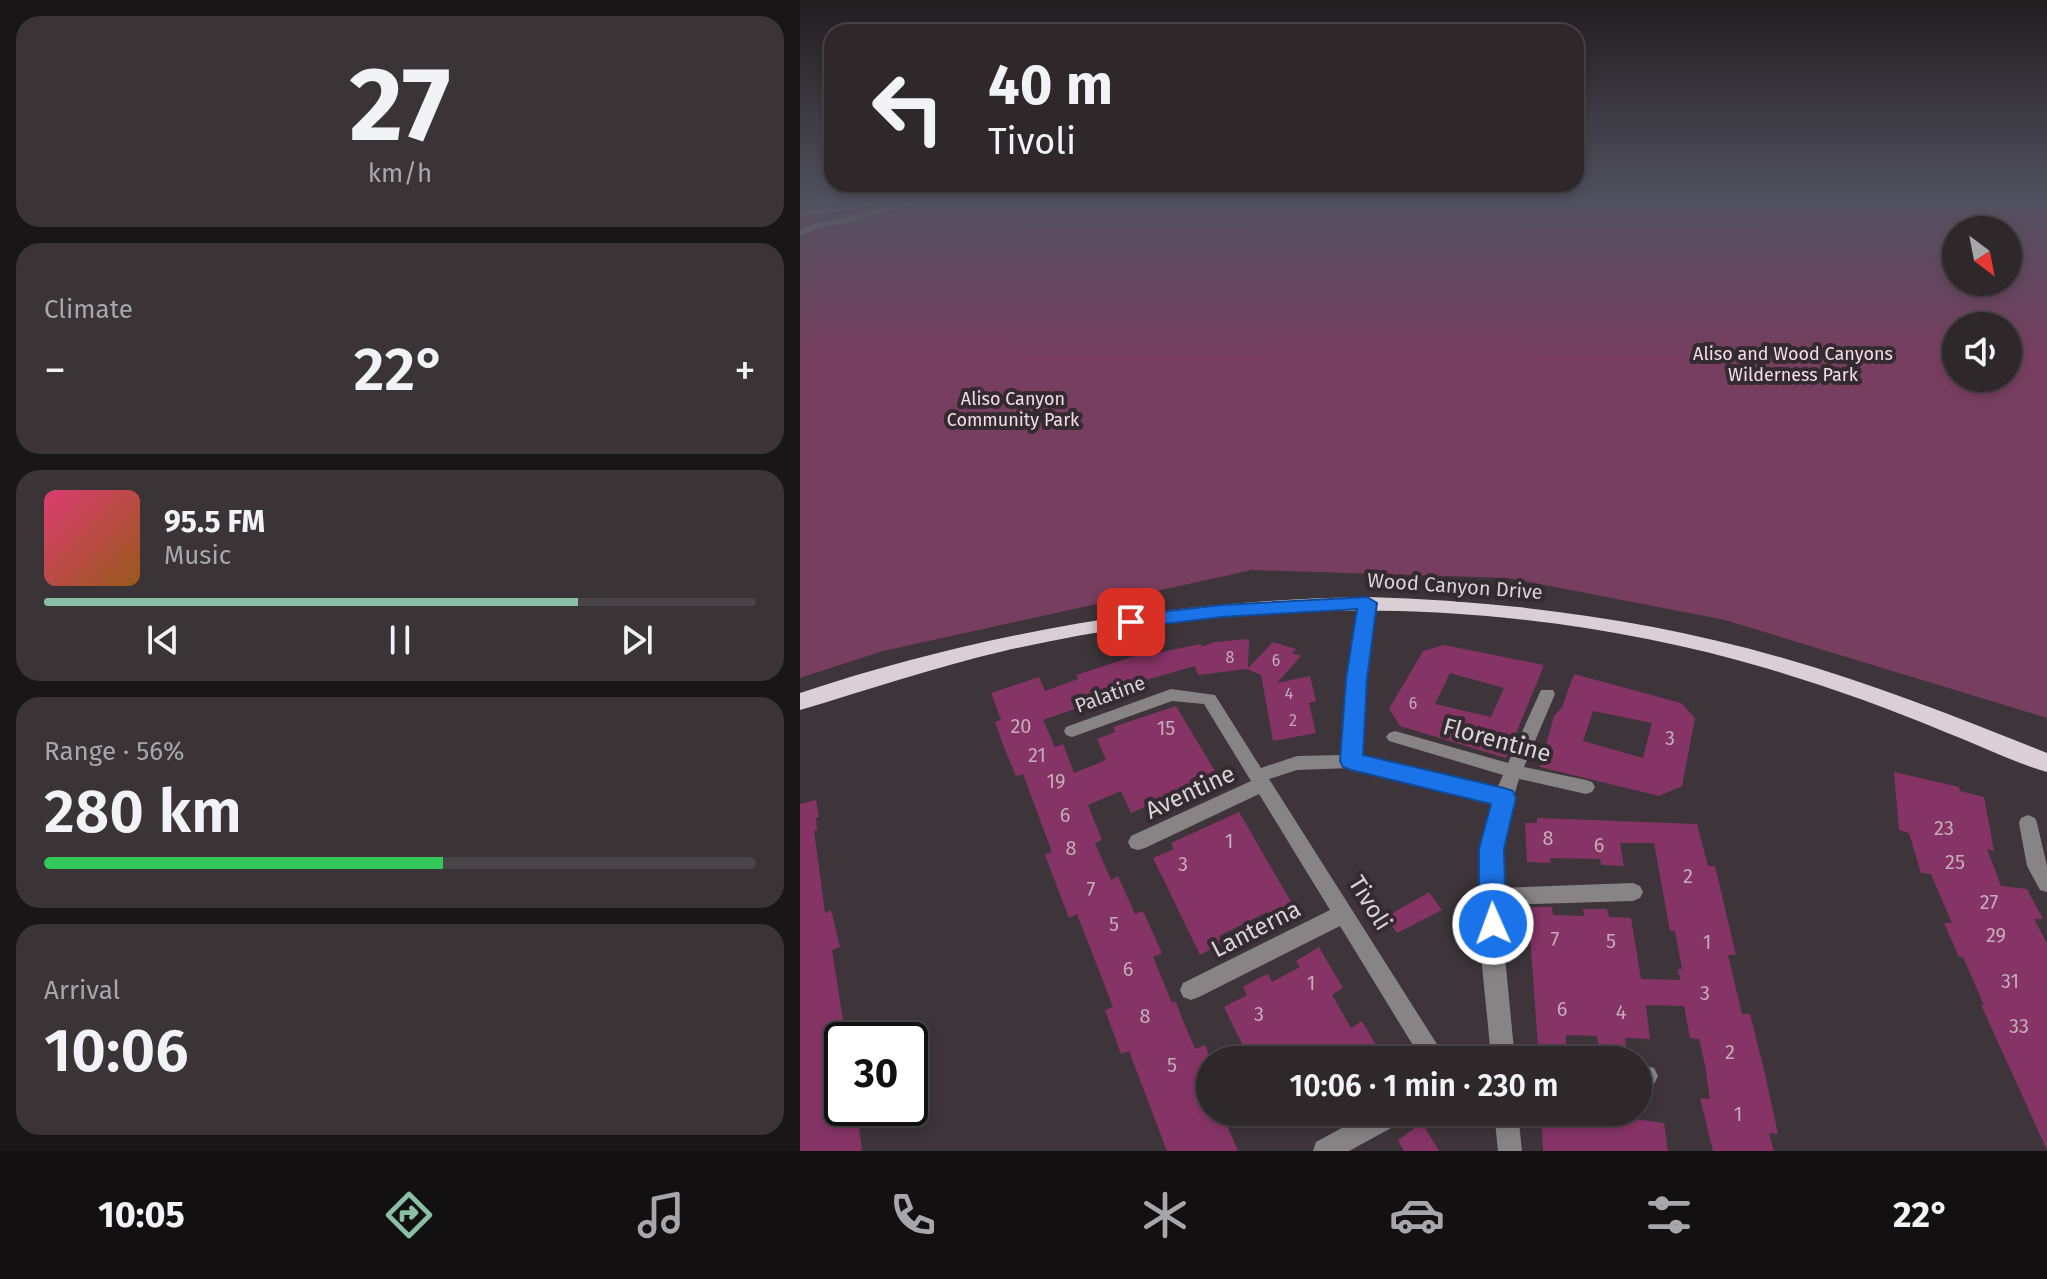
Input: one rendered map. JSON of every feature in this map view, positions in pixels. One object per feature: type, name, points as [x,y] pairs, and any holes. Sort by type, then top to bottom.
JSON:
[{"type":"main road","name":"Wood Canyon Drive","points":[[800,702],[955,656],[1040,637],[1222,611],[1367,603],[1534,614],[1636,631],[1717,649],[1828,680],[1927,714],[2047,763]]},
{"type":"street","points":[[1351,761],[1356,679],[1367,603]]},
{"type":"street","points":[[1502,1046],[1491,897],[1492,849],[1513,771],[1547,694]]},
{"type":"street","name":"Palatine","points":[[1072,731],[1171,695],[1209,699]]},
{"type":"street","name":"Tivoli","points":[[1209,699],[1426,1046]]},
{"type":"street","name":"Florentine","points":[[1395,737],[1513,771],[1586,787]]},
{"type":"street","points":[[1260,780],[1297,763],[1351,761],[1504,798]]},
{"type":"street","name":"Aventine","points":[[1138,842],[1260,780]]},
{"type":"street","points":[[2028,823],[2037,866],[2047,884]]},
{"type":"street","points":[[1491,897],[1633,892]]},
{"type":"street","name":"Lanterna","points":[[1191,990],[1343,914]]},
{"type":"street","points":[[1325,1151],[1370,1126]]},
{"type":"street","points":[[1507,1126],[1510,1151]]},
{"type":"green space","name":"Aliso Canyon Community Park","points":[[800,255],[1942,255],[1942,296],[2022,296],[2022,255],[2047,255],[2047,718],[1725,620],[1508,578],[1252,570],[883,651],[800,678]]},
{"type":"building","points":[[1249,639],[1248,668],[1273,642],[1296,649],[1292,653],[1301,656],[1277,683],[1310,676],[1316,701],[1309,703],[1316,733],[1273,741],[1261,675],[1247,669],[1198,675],[1195,666],[1139,682],[1141,686],[1043,720],[1055,747],[1063,744],[1074,773],[1106,760],[1097,739],[1115,732],[1113,727],[1176,706],[1221,781],[1154,809],[1151,804],[1131,813],[1121,791],[1088,805],[1102,840],[1095,843],[1111,880],[1118,876],[1135,914],[1143,911],[1162,953],[1153,957],[1196,1049],[1196,1126],[1227,1126],[1238,1151],[1167,1151],[1129,1051],[1121,1054],[1105,1010],[1113,1007],[1077,914],[1069,918],[1045,855],[1052,852],[1023,774],[1016,776],[995,722],[1001,720],[991,693],[1039,677],[1045,691],[1078,679],[1076,675],[1144,653],[1201,644],[1201,647],[1215,642]]},
{"type":"building","points":[[1444,645],[1544,665],[1506,758],[1400,726],[1389,709],[1423,651]],"holes":[[[1450,673],[1504,688],[1491,717],[1435,704]]]},
{"type":"building","points":[[1574,674],[1681,703],[1695,718],[1682,786],[1659,796],[1540,767],[1554,716],[1562,707]],"holes":[[[1593,711],[1652,723],[1643,758],[1583,741]]]},
{"type":"building","points":[[1894,772],[1959,787],[1960,791],[1984,797],[1994,851],[1987,849],[2001,886],[2027,889],[2043,919],[2034,919],[2047,943],[2047,1150],[1981,1005],[1984,1005],[1963,957],[1959,957],[1944,923],[1952,923],[1931,874],[1921,873],[1909,833],[1899,830]]},
{"type":"building","points":[[816,800],[819,817],[816,818],[817,830],[814,831],[825,913],[831,910],[840,947],[832,950],[843,1022],[824,1022],[824,1126],[859,1126],[862,1151],[800,1151],[800,804]]},
{"type":"building","points":[[1239,812],[1294,907],[1272,920],[1267,912],[1219,936],[1222,943],[1200,955],[1153,858],[1174,849],[1171,843]]},
{"type":"building","points":[[1537,818],[1697,824],[1708,866],[1715,866],[1736,955],[1728,955],[1742,1014],[1750,1014],[1765,1074],[1778,1134],[1769,1133],[1774,1151],[1713,1151],[1700,1098],[1710,1099],[1705,1065],[1699,1039],[1690,1038],[1684,1006],[1646,1005],[1650,1039],[1625,1038],[1626,1046],[1598,1045],[1597,1036],[1566,1035],[1566,1046],[1538,1046],[1528,907],[1552,907],[1553,915],[1584,916],[1583,909],[1607,909],[1609,917],[1631,918],[1641,979],[1680,980],[1678,969],[1682,969],[1675,931],[1670,931],[1654,843],[1620,843],[1624,866],[1601,865],[1600,859],[1550,858],[1551,863],[1527,862],[1525,823],[1537,823]]},
{"type":"building","points":[[1429,892],[1442,910],[1397,933],[1386,917]]},
{"type":"building","points":[[1319,947],[1343,988],[1332,995],[1351,1028],[1362,1021],[1377,1046],[1243,1046],[1224,1007],[1247,995],[1243,987],[1257,979],[1268,974],[1272,982],[1300,967],[1296,961]]},
{"type":"building","points":[[1652,1121],[1664,1123],[1668,1151],[1543,1151],[1542,1126],[1652,1126]]},
{"type":"building","points":[[1418,1126],[1424,1126],[1439,1151],[1404,1151],[1398,1140]]},
{"type":"route","points":[[1131,622],[1222,611],[1367,603],[1356,679],[1351,761],[1504,798],[1492,849],[1493,924]]},
{"type":"park label","name":"Aliso and Wood Canyons Wilderness Park","points":[[1793,364]]}]
